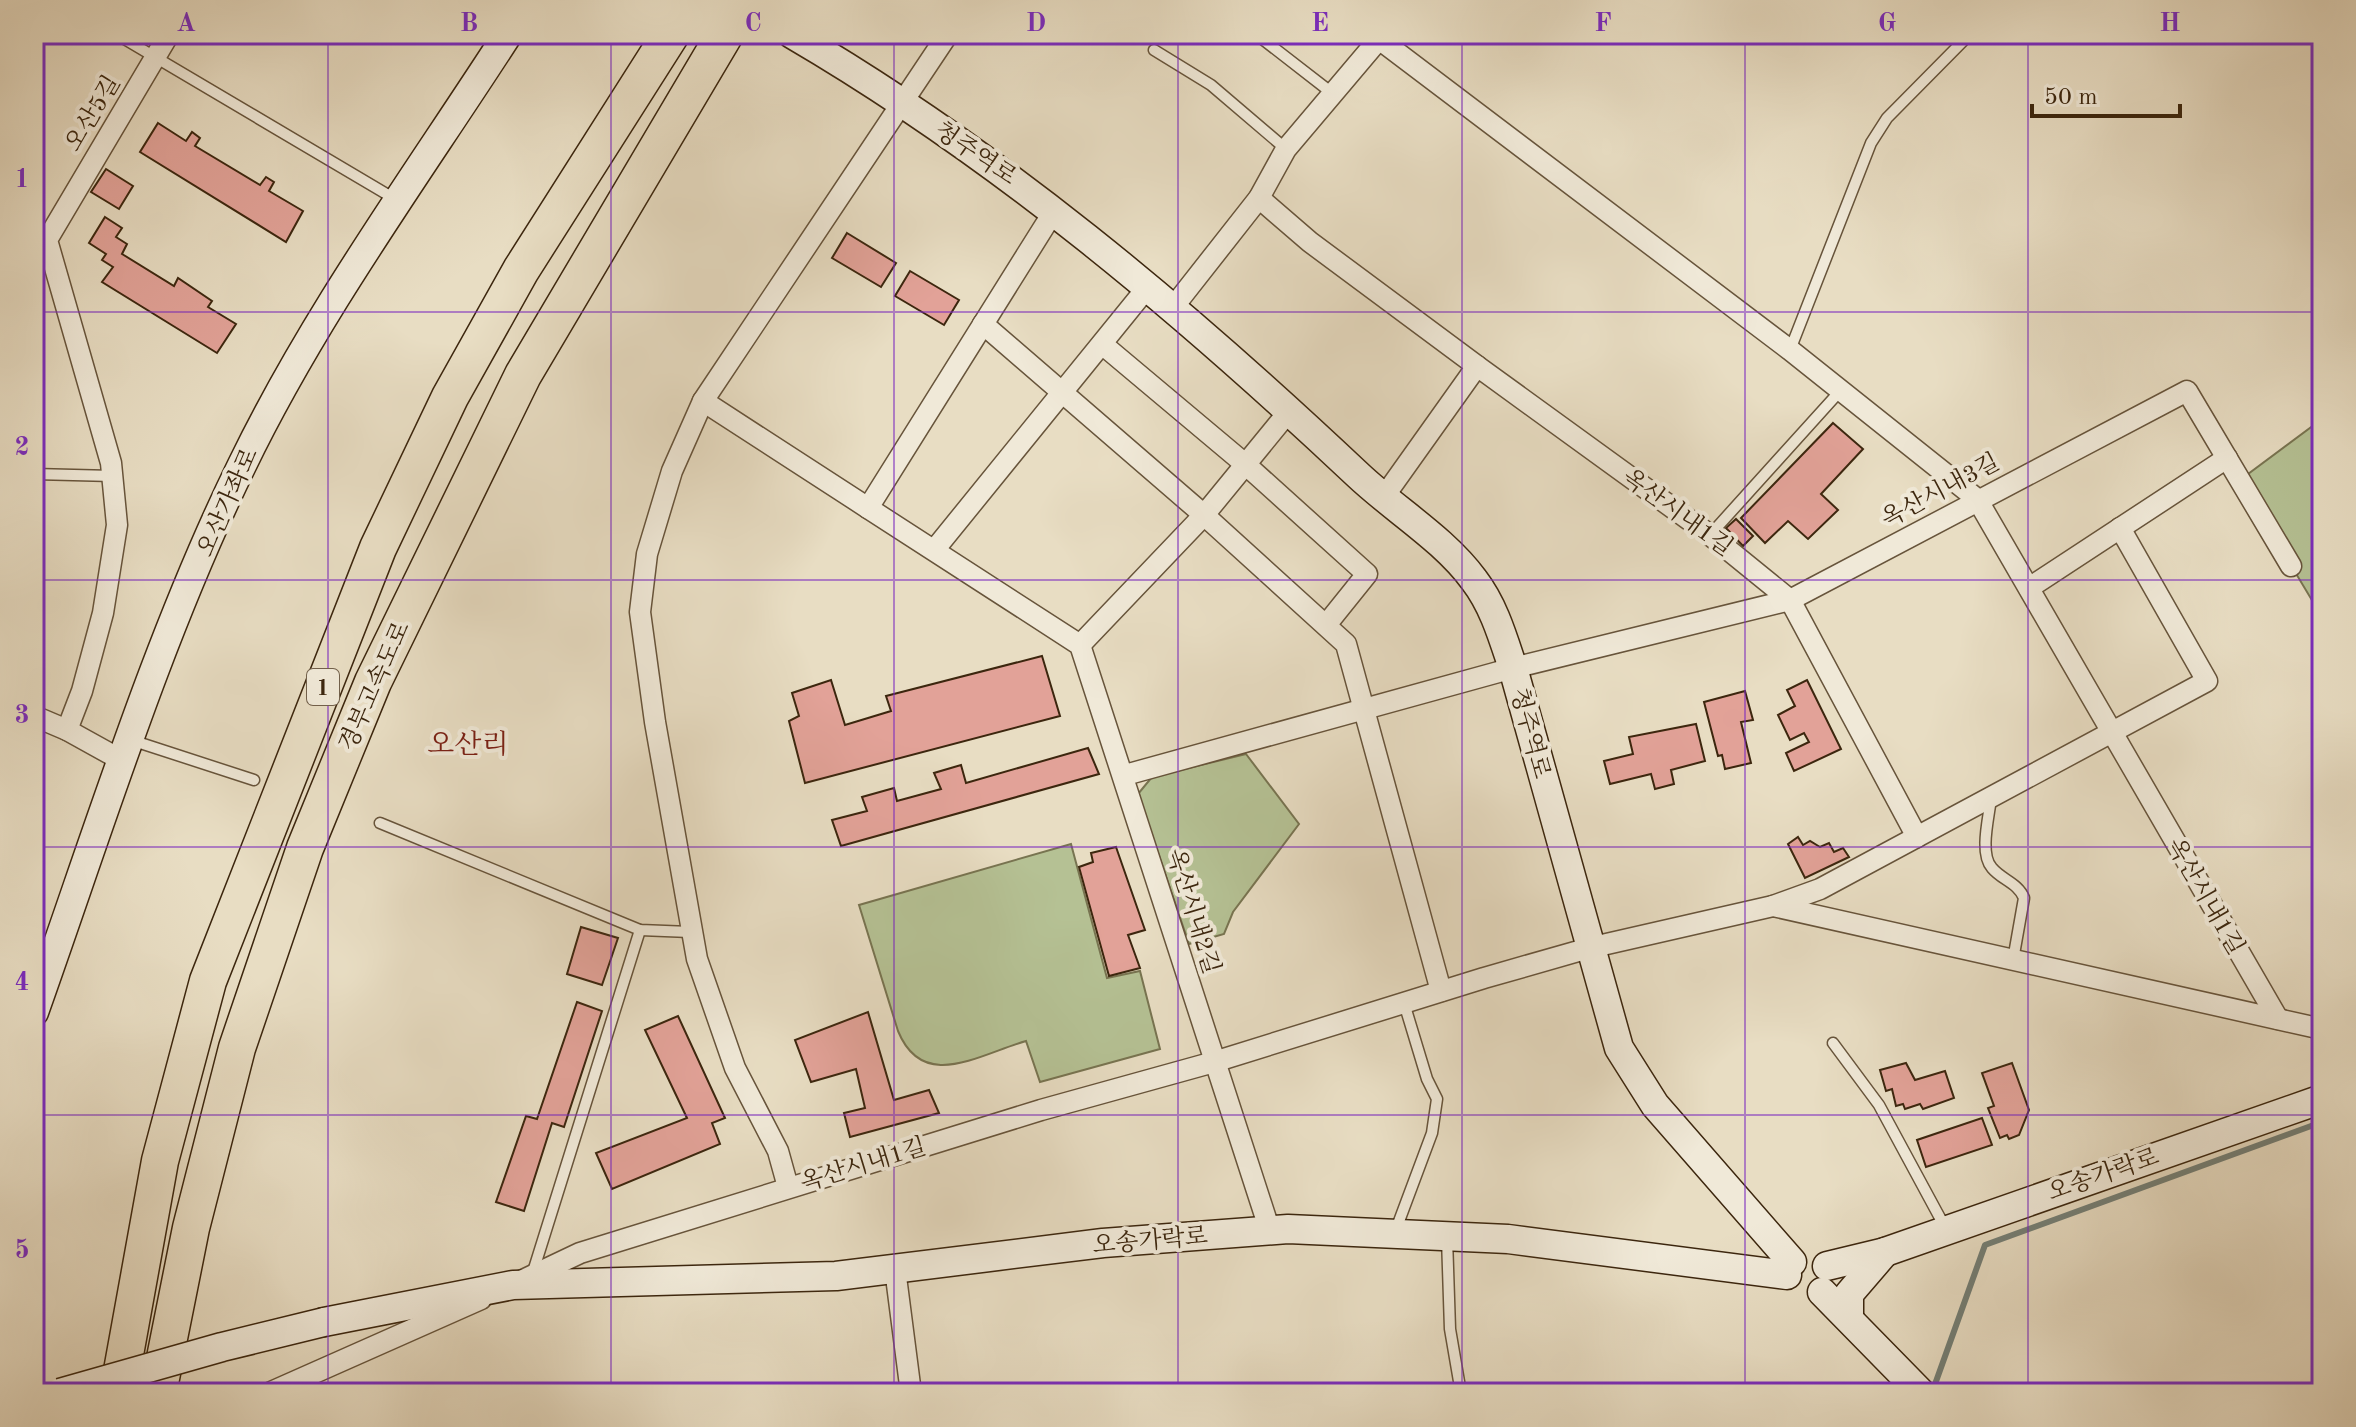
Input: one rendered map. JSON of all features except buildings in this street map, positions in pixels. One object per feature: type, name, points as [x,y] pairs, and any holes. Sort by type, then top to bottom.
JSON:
[{"type":"highway","name":"경부고속도로","points":[[118,1393],[160,1161],[208,981],[378,548],[450,397],[521,270],[670,36]]},
{"type":"highway","name":"경부고속도로","points":[[158,1393],[191,1228],[237,1048],[305,848],[362,709],[523,375],[716,47]]},
{"type":"street","name":"오산5길","points":[[41,233],[169,34]]},
{"type":"street","name":"오산가좌로","points":[[34,1012],[185,598],[242,464],[326,316],[508,34]]},
{"type":"street","name":"청주역로","points":[[792,34],[1022,184],[1290,410],[1473,578],[1495,617],[1513,668],[1619,1048],[1655,1105],[1790,1268]]},
{"type":"street","points":[[788,1187],[778,1151],[735,1068],[690,932],[640,612],[647,554],[672,471],[703,401],[948,34]]},
{"type":"street","points":[[1171,310],[1259,198],[1286,149],[1376,36],[1790,350],[1977,499]]},
{"type":"street","name":"옥산시내1길","points":[[1259,198],[1310,242],[1710,535],[1790,600],[1917,837]]},
{"type":"street","points":[[868,508],[1054,211]]},
{"type":"street","points":[[41,233],[113,476],[117,525],[112,572],[82,691],[67,730]]},
{"type":"street","points":[[935,549],[1146,289]]},
{"type":"street","points":[[983,324],[1204,515],[1346,644],[1441,991]]},
{"type":"street","points":[[1102,344],[1245,464],[1367,574],[1326,625]]},
{"type":"street","points":[[1383,498],[1477,366]]},
{"type":"street","name":"옥산시내3길","points":[[1513,668],[1790,600],[2187,391],[2291,566]]},
{"type":"street","points":[[703,401],[1080,645],[1204,515],[1290,410]]},
{"type":"street","points":[[2029,588],[2227,458]]},
{"type":"street","name":"옥산시내1길","points":[[1977,499],[2278,1019]]},
{"type":"street","name":"옥산시내1길","points":[[60,1393],[324,1322],[522,1281],[580,1253],[1041,1110],[1214,1062],[1589,948],[1773,906],[1820,889],[2207,681],[2120,528]]},
{"type":"street","name":"옥산시내2길","points":[[1080,645],[1125,775],[1270,1231]]},
{"type":"street","points":[[1125,775],[1513,668]]},
{"type":"street","points":[[34,716],[127,751]]},
{"type":"street","name":"옥산시내1길","points":[[1773,906],[2322,1029]]},
{"type":"street","name":"오송가락로","points":[[1825,1279],[1885,1252],[2322,1099]]},
{"type":"street","name":"오송가락로","points":[[522,1281],[836,1276],[1103,1243],[1270,1231],[1508,1239],[1790,1268]]},
{"type":"street","points":[[1849,1318],[1849,1294],[1885,1252]]},
{"type":"street","points":[[1790,1268],[1796,1293],[1809,1297],[1825,1279],[1849,1318],[1921,1393]]},
{"type":"street","points":[[895,1269],[911,1393]]},
{"type":"street","points":[[269,1393],[522,1281]]},
{"type":"lane","points":[[116,34],[400,202]]},
{"type":"lane","points":[[1256,34],[1332,93]]},
{"type":"lane","points":[[1790,350],[1866,150],[1887,118],[1970,34]]},
{"type":"lane","points":[[1154,50],[1211,85],[1286,149]]},
{"type":"lane","name":"오산5길","points":[[34,258],[41,233]]},
{"type":"lane","points":[[1710,535],[1841,390]]},
{"type":"lane","points":[[34,474],[113,476]]},
{"type":"lane","points":[[127,751],[254,780]]},
{"type":"lane","points":[[1991,796],[1986,858],[1991,868],[2020,890],[2024,898],[2013,960]]},
{"type":"lane","points":[[380,823],[640,930],[690,932]]},
{"type":"lane","points":[[522,1281],[640,930]]},
{"type":"lane","points":[[1394,1234],[1432,1133],[1437,1099],[1427,1079],[1404,1003]]},
{"type":"lane","points":[[1833,1043],[1879,1105],[1947,1230]]},
{"type":"lane","points":[[1447,1236],[1450,1329],[1461,1393]]},
{"type":"green space","points":[[2322,419],[2322,617],[2240,480]]},
{"type":"green space","points":[[1246,754],[1299,824],[1233,912],[1224,934],[1189,944],[1138,794],[1152,777]]},
{"type":"green space","points":[[1071,844],[1107,978],[1140,971],[1160,1049],[1040,1082],[1026,1041],[953,1064],[937,1065],[922,1060],[909,1050],[898,1031],[859,905]]},
{"type":"waterway","points":[[1941,1393],[1934,1387],[1985,1245],[2322,1122]]},
{"type":"district","name":"오산리","points":[[468,743]]}]
